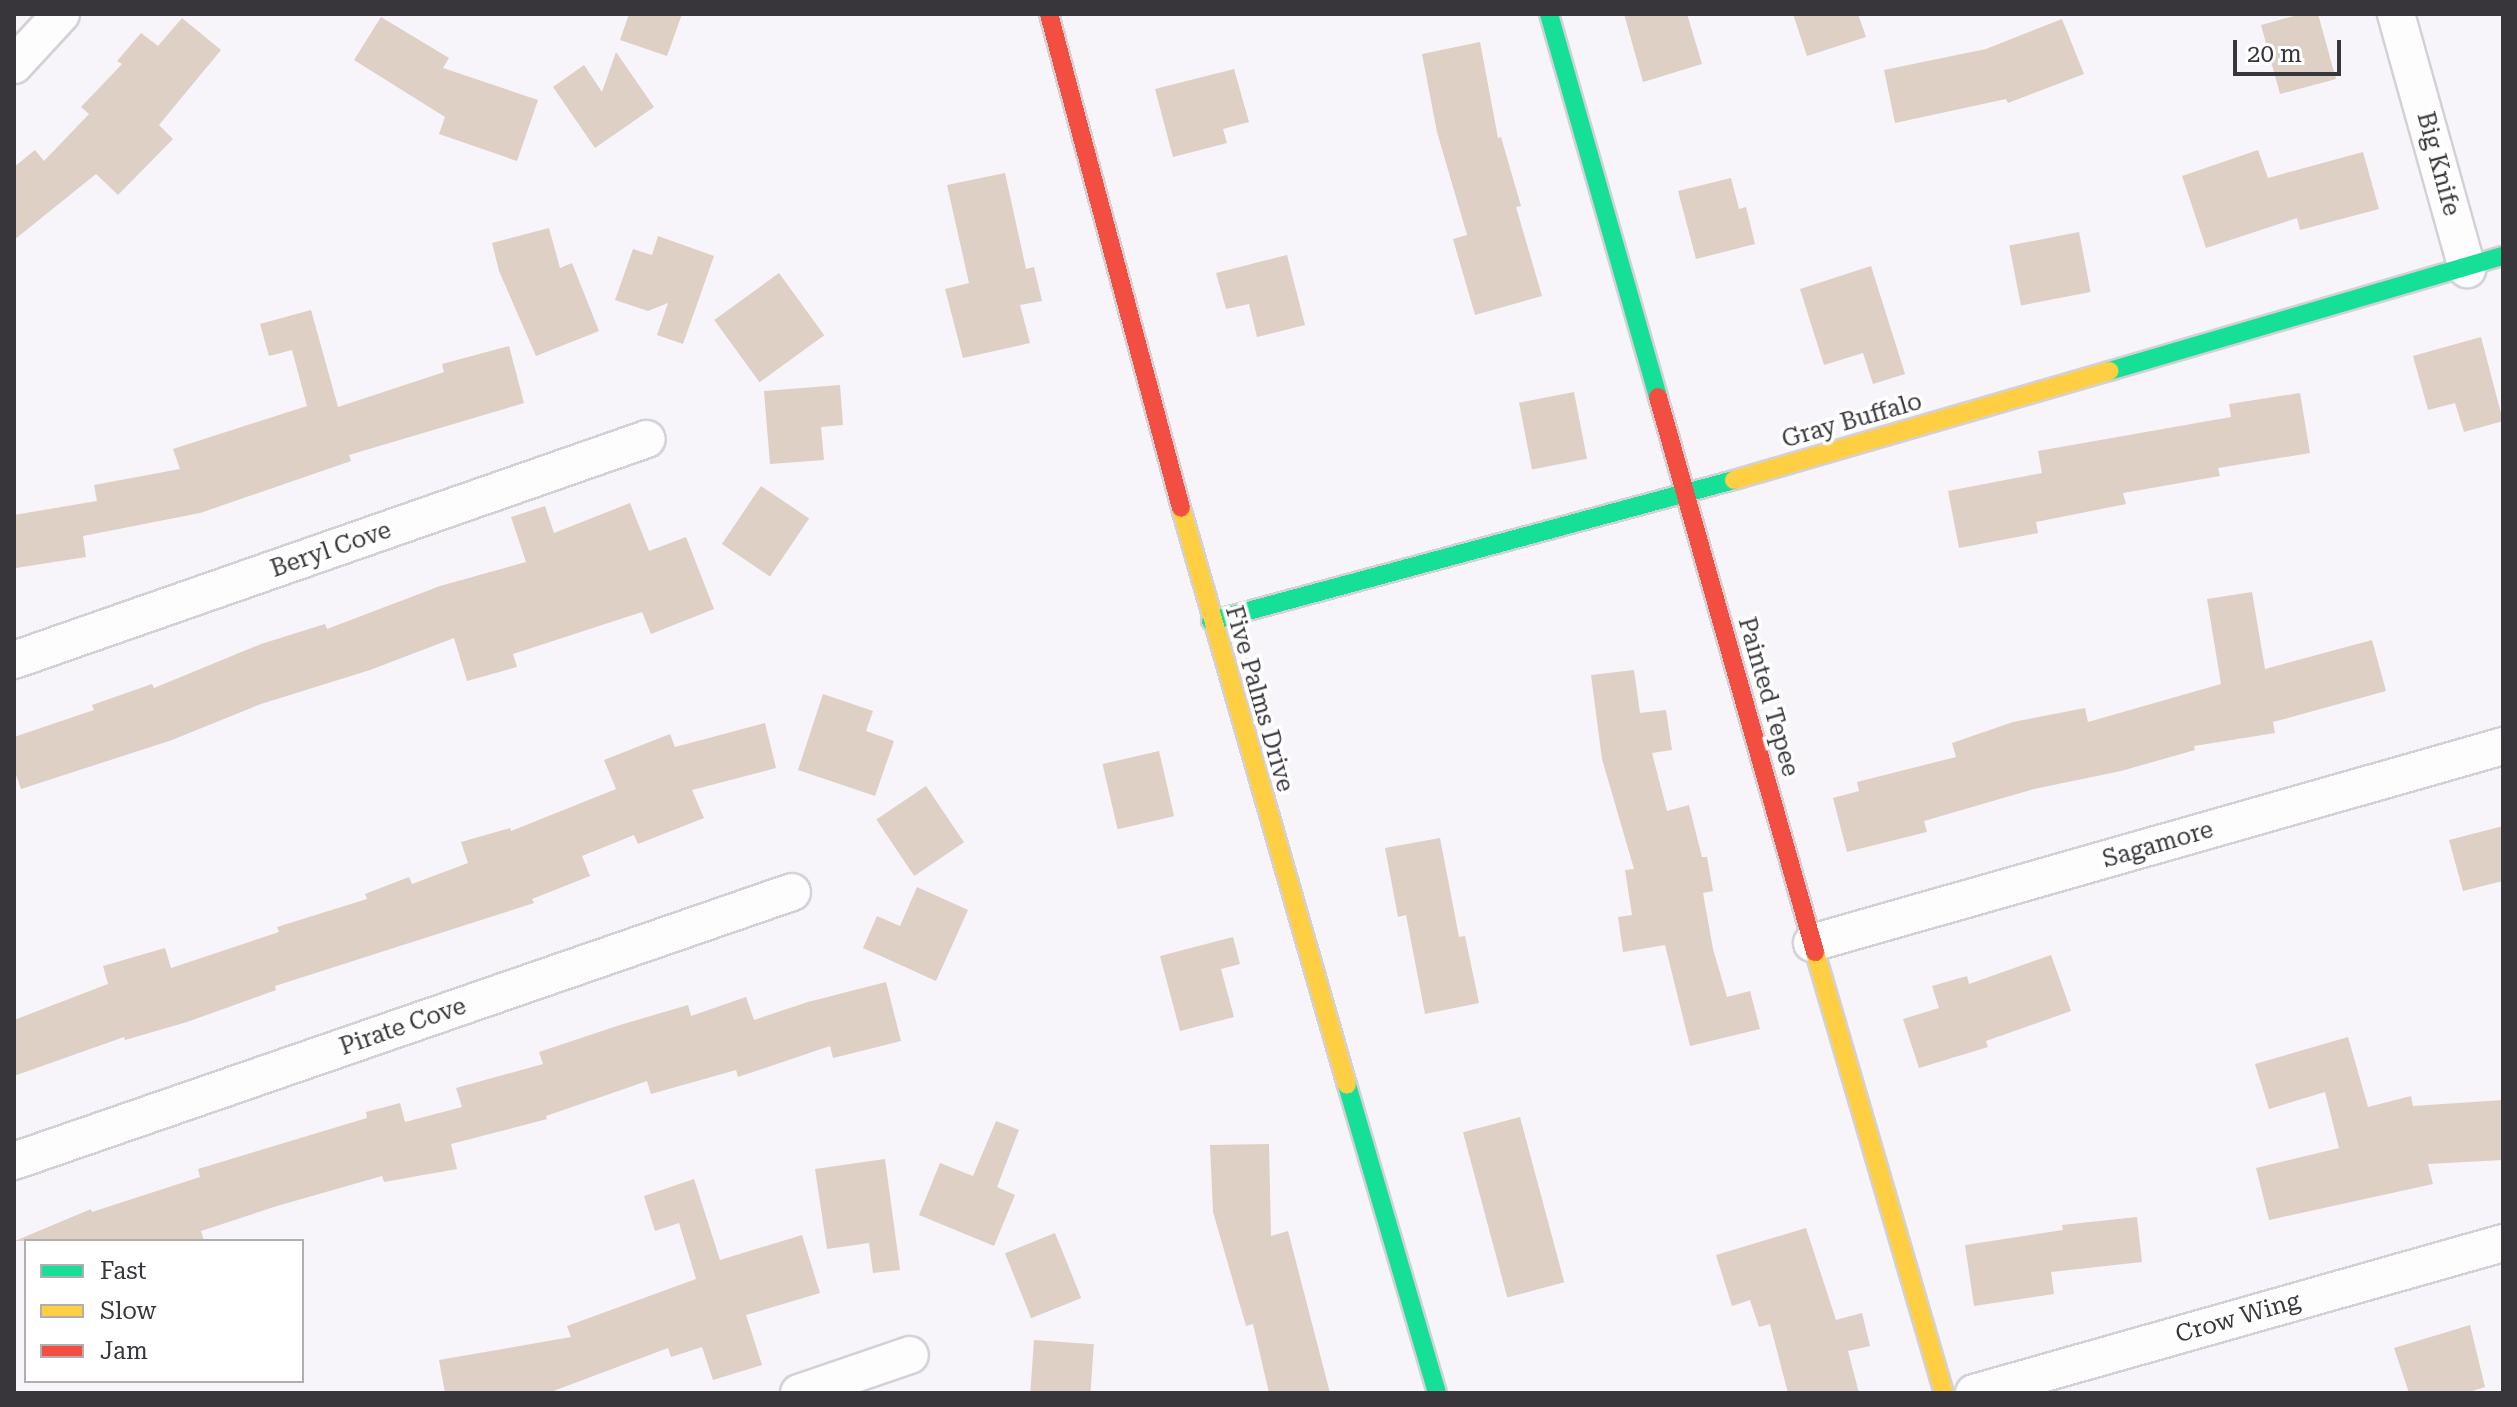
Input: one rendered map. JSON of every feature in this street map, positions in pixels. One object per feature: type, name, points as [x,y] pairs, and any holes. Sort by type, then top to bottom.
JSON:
[{"type":"street","points":[[14,65],[61,14]]},
{"type":"street","name":"Five Palms Drive","points":[[1049,14],[1211,621],[1437,1393]]},
{"type":"street","name":"Painted Tepee","points":[[1549,14],[1812,943],[1944,1393]]},
{"type":"street","name":"Big Knife","points":[[2396,14],[2467,269]]},
{"type":"street","name":"Gray Buffalo","points":[[1211,621],[1686,494],[2467,269],[2503,256]]},
{"type":"street","name":"Beryl Cove","points":[[14,660],[647,439]]},
{"type":"street","name":"Sagamore","points":[[1812,943],[2503,746]]},
{"type":"street","name":"Pirate Cove","points":[[14,1161],[792,892]]},
{"type":"street","name":"Crow Wing","points":[[1974,1393],[2503,1243]]},
{"type":"street","points":[[799,1393],[910,1355]]},
{"type":"building","points":[[629,14],[682,14],[667,56],[620,40]]},
{"type":"building","points":[[1624,14],[1687,14],[1702,64],[1643,82]]},
{"type":"building","points":[[1793,14],[1858,14],[1866,37],[1807,56]]},
{"type":"building","points":[[2301,14],[2318,14],[2336,79],[2280,94],[2261,25]]},
{"type":"building","points":[[381,17],[449,58],[443,68],[538,100],[517,161],[439,134],[445,117],[354,60]]},
{"type":"building","points":[[182,18],[221,50],[159,125],[173,139],[118,195],[96,174],[14,240],[14,167],[35,150],[44,161],[89,114],[81,107],[122,64],[117,61],[141,33],[158,46]]},
{"type":"building","points":[[2062,19],[2084,74],[2008,103],[2006,99],[1895,123],[1884,70],[1986,49]]},
{"type":"building","points":[[1480,42],[1498,138],[1501,137],[1521,206],[1516,207],[1542,296],[1475,315],[1453,239],[1467,235],[1437,132],[1422,54]]},
{"type":"building","points":[[616,52],[654,107],[595,148],[553,87],[584,65],[602,92]]},
{"type":"building","points":[[1234,69],[1249,122],[1223,129],[1227,143],[1173,157],[1155,89]]},
{"type":"building","points":[[2258,150],[2268,178],[2363,152],[2379,209],[2300,230],[2297,218],[2206,248],[2182,176]]},
{"type":"building","points":[[1005,173],[1026,269],[1034,267],[1042,301],[1020,305],[1030,343],[963,358],[945,289],[969,283],[947,185]]},
{"type":"building","points":[[1731,178],[1739,209],[1746,207],[1755,244],[1696,259],[1678,191]]},
{"type":"building","points":[[549,228],[560,268],[572,263],[599,331],[536,356],[499,271],[492,243]]},
{"type":"building","points":[[2079,232],[2091,292],[2021,305],[2009,246]]},
{"type":"building","points":[[658,236],[714,256],[683,344],[657,335],[668,303],[648,311],[615,300],[633,249],[652,255]]},
{"type":"building","points":[[1287,255],[1305,325],[1257,337],[1249,304],[1226,309],[1216,273]]},
{"type":"building","points":[[1871,266],[1905,374],[1873,384],[1863,353],[1824,365],[1800,289]]},
{"type":"building","points":[[779,273],[824,335],[760,382],[714,320]]},
{"type":"building","points":[[311,310],[338,407],[444,372],[442,364],[509,346],[524,403],[349,455],[351,461],[200,513],[83,536],[86,557],[16,568],[14,515],[97,501],[94,485],[180,469],[173,449],[307,406],[292,350],[269,356],[260,324]]},
{"type":"building","points":[[2481,337],[2503,421],[2464,432],[2455,403],[2428,410],[2413,356]]},
{"type":"building","points":[[840,385],[843,425],[821,427],[824,460],[770,464],[764,391]]},
{"type":"building","points":[[1574,392],[1587,459],[1532,469],[1519,403]]},
{"type":"building","points":[[2300,393],[2310,453],[2218,468],[2220,476],[2123,493],[2126,504],[2036,522],[2038,533],[1959,548],[1948,491],[2042,473],[2038,451],[2231,417],[2229,404]]},
{"type":"building","points":[[761,486],[809,518],[770,576],[722,544]]},
{"type":"building","points":[[630,503],[649,551],[686,537],[714,609],[651,634],[642,612],[513,654],[517,667],[467,681],[454,638],[370,670],[261,704],[172,740],[21,789],[14,769],[14,737],[94,710],[92,705],[152,684],[154,688],[261,644],[325,624],[327,629],[440,586],[526,562],[511,517],[545,506],[554,533]]},
{"type":"building","points":[[2252,592],[2265,669],[2372,640],[2386,691],[2273,722],[2275,733],[2194,746],[2195,750],[2121,771],[2034,789],[1924,821],[1927,832],[1847,852],[1833,798],[1859,791],[1857,782],[1956,757],[1952,743],[2013,722],[2085,708],[2088,722],[2221,684],[2207,599]]},
{"type":"building","points":[[1634,670],[1640,713],[1666,710],[1672,750],[1652,753],[1667,811],[1689,805],[1702,857],[1707,857],[1713,891],[1703,893],[1713,949],[1727,997],[1750,991],[1760,1029],[1690,1046],[1665,945],[1623,952],[1618,917],[1632,915],[1625,870],[1634,869],[1602,759],[1591,675]]},
{"type":"building","points":[[823,694],[873,711],[866,731],[894,741],[875,796],[798,770]]},
{"type":"building","points":[[765,723],[776,768],[692,790],[704,818],[638,844],[634,835],[582,856],[590,876],[532,899],[534,903],[275,986],[276,990],[187,1022],[125,1040],[124,1037],[14,1076],[14,1020],[108,984],[103,966],[165,948],[171,968],[279,932],[277,927],[367,899],[365,894],[409,877],[412,884],[468,863],[461,842],[510,828],[511,831],[616,789],[604,760],[670,734],[675,747]]},
{"type":"building","points":[[1159,751],[1174,816],[1118,829],[1102,764]]},
{"type":"building","points":[[926,786],[964,842],[914,876],[876,820]]},
{"type":"building","points":[[2503,826],[2503,881],[2463,891],[2449,840]]},
{"type":"building","points":[[1440,838],[1459,937],[1465,936],[1479,1003],[1425,1014],[1406,915],[1398,917],[1385,848]]},
{"type":"building","points":[[917,887],[968,910],[936,981],[863,948],[877,916],[900,926]]},
{"type":"building","points":[[1233,937],[1240,964],[1221,969],[1234,1017],[1180,1031],[1160,956]]},
{"type":"building","points":[[2051,955],[2071,1011],[1986,1041],[1988,1047],[1919,1068],[1903,1019],[1939,1008],[1932,986],[1967,976],[1969,984]]},
{"type":"building","points":[[886,982],[901,1041],[833,1058],[830,1046],[738,1077],[736,1070],[651,1094],[647,1081],[546,1116],[547,1119],[451,1144],[457,1169],[384,1182],[382,1176],[201,1231],[203,1239],[15,1241],[91,1209],[92,1212],[200,1177],[198,1169],[367,1118],[366,1112],[400,1103],[405,1122],[462,1107],[456,1088],[543,1064],[539,1052],[620,1025],[688,1005],[691,1016],[746,997],[754,1020]]},
{"type":"building","points":[[2348,1037],[2368,1107],[2411,1096],[2413,1106],[2503,1100],[2503,1160],[2428,1164],[2433,1184],[2269,1220],[2256,1168],[2339,1148],[2325,1092],[2269,1109],[2255,1064]]},
{"type":"building","points":[[1520,1117],[1564,1282],[1507,1297],[1463,1132]]},
{"type":"building","points":[[996,1121],[1019,1130],[997,1187],[1015,1195],[994,1246],[919,1215],[940,1163],[973,1176]]},
{"type":"building","points":[[1269,1144],[1271,1236],[1288,1231],[1330,1393],[1269,1393],[1253,1324],[1246,1326],[1213,1212],[1210,1145]]},
{"type":"building","points":[[885,1159],[900,1270],[873,1273],[869,1243],[827,1249],[815,1169]]},
{"type":"building","points":[[694,1179],[720,1260],[802,1235],[820,1293],[746,1315],[762,1365],[713,1380],[702,1347],[671,1357],[668,1348],[548,1393],[445,1393],[439,1360],[571,1337],[567,1326],[696,1279],[679,1223],[655,1231],[644,1196]]},
{"type":"building","points":[[2137,1217],[2142,1262],[2051,1272],[2054,1294],[1974,1306],[1965,1245],[2063,1230],[2062,1225]]},
{"type":"building","points":[[1806,1228],[1836,1320],[1862,1313],[1870,1346],[1848,1351],[1859,1393],[1788,1393],[1770,1324],[1759,1327],[1750,1300],[1732,1306],[1716,1255]]},
{"type":"building","points":[[1055,1233],[1081,1298],[1031,1318],[1005,1253]]},
{"type":"building","points":[[2470,1325],[2485,1387],[2466,1393],[2409,1393],[2394,1348]]},
{"type":"building","points":[[1034,1340],[1094,1344],[1090,1393],[1030,1393]]},
{"type":"traffic: fast","points":[[1549,14],[1658,397]]},
{"type":"traffic: fast","points":[[2109,371],[2503,256]]},
{"type":"traffic: fast","points":[[1211,621],[1734,480]]},
{"type":"traffic: fast","points":[[1347,1085],[1437,1393]]},
{"type":"traffic: slow","points":[[1734,480],[2109,371]]},
{"type":"traffic: slow","points":[[1181,508],[1347,1085]]},
{"type":"traffic: slow","points":[[1815,952],[1944,1393]]},
{"type":"traffic: jam","points":[[1049,14],[1181,508]]},
{"type":"traffic: jam","points":[[1658,397],[1815,952]]}]
